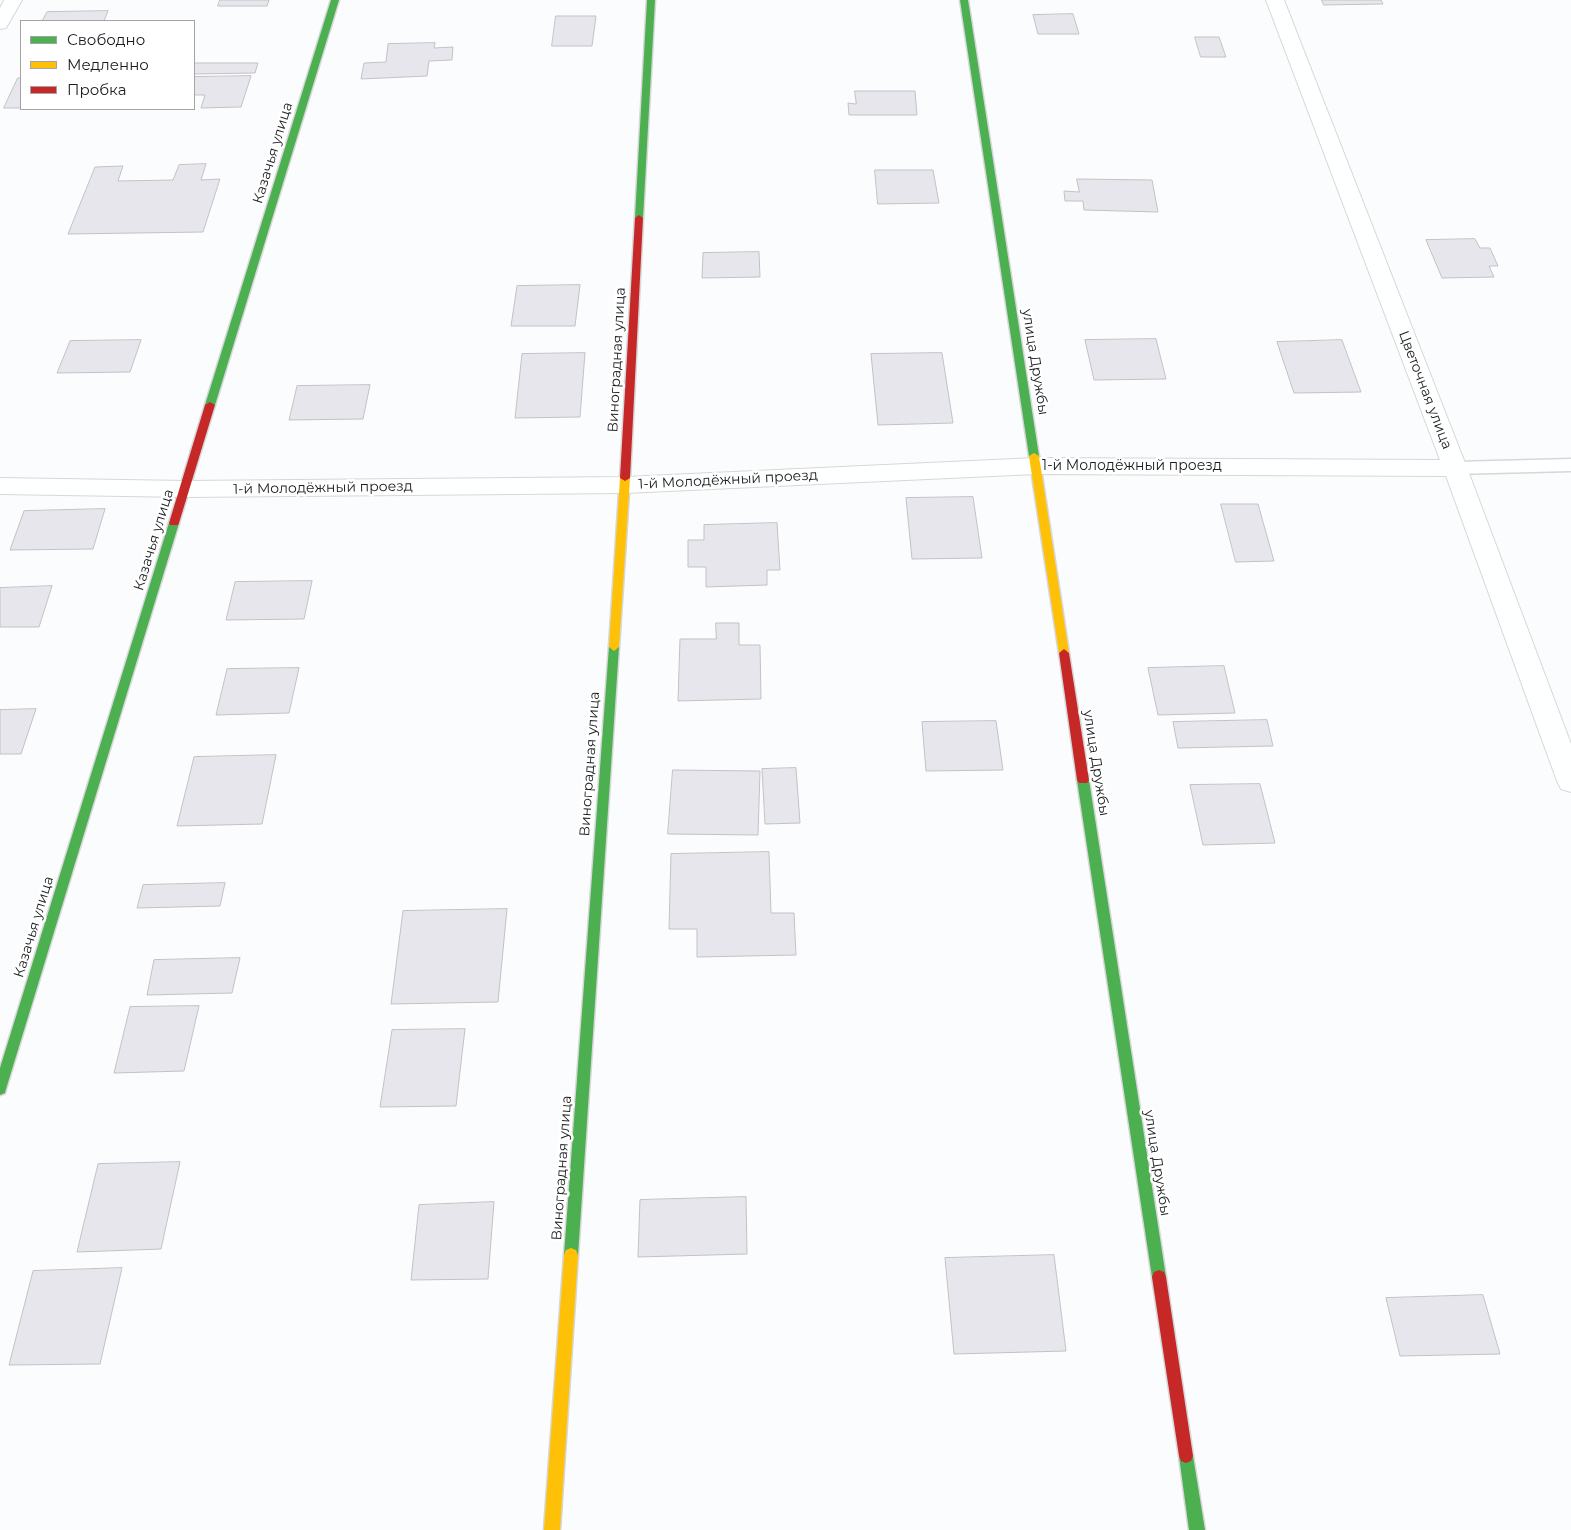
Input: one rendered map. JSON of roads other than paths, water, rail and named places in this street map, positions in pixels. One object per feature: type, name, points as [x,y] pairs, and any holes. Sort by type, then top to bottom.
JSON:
[{"type":"street","points":[[0,24],[12,0]]},
{"type":"street","name":"Казачья улица","points":[[0,1089],[335,0]]},
{"type":"street","name":"Виноградная улица","points":[[552,1530],[625,485],[651,0]]},
{"type":"street","name":"улица Дружбы","points":[[964,0],[1197,1530]]},
{"type":"street","name":"Цветочная улица","points":[[1275,0],[1456,468],[1571,781]]},
{"type":"street","name":"1-й Молодёжный проезд","points":[[0,486],[186,489],[625,485],[1036,466],[1456,468]]},
{"type":"lane","points":[[1456,468],[1571,465]]}]
